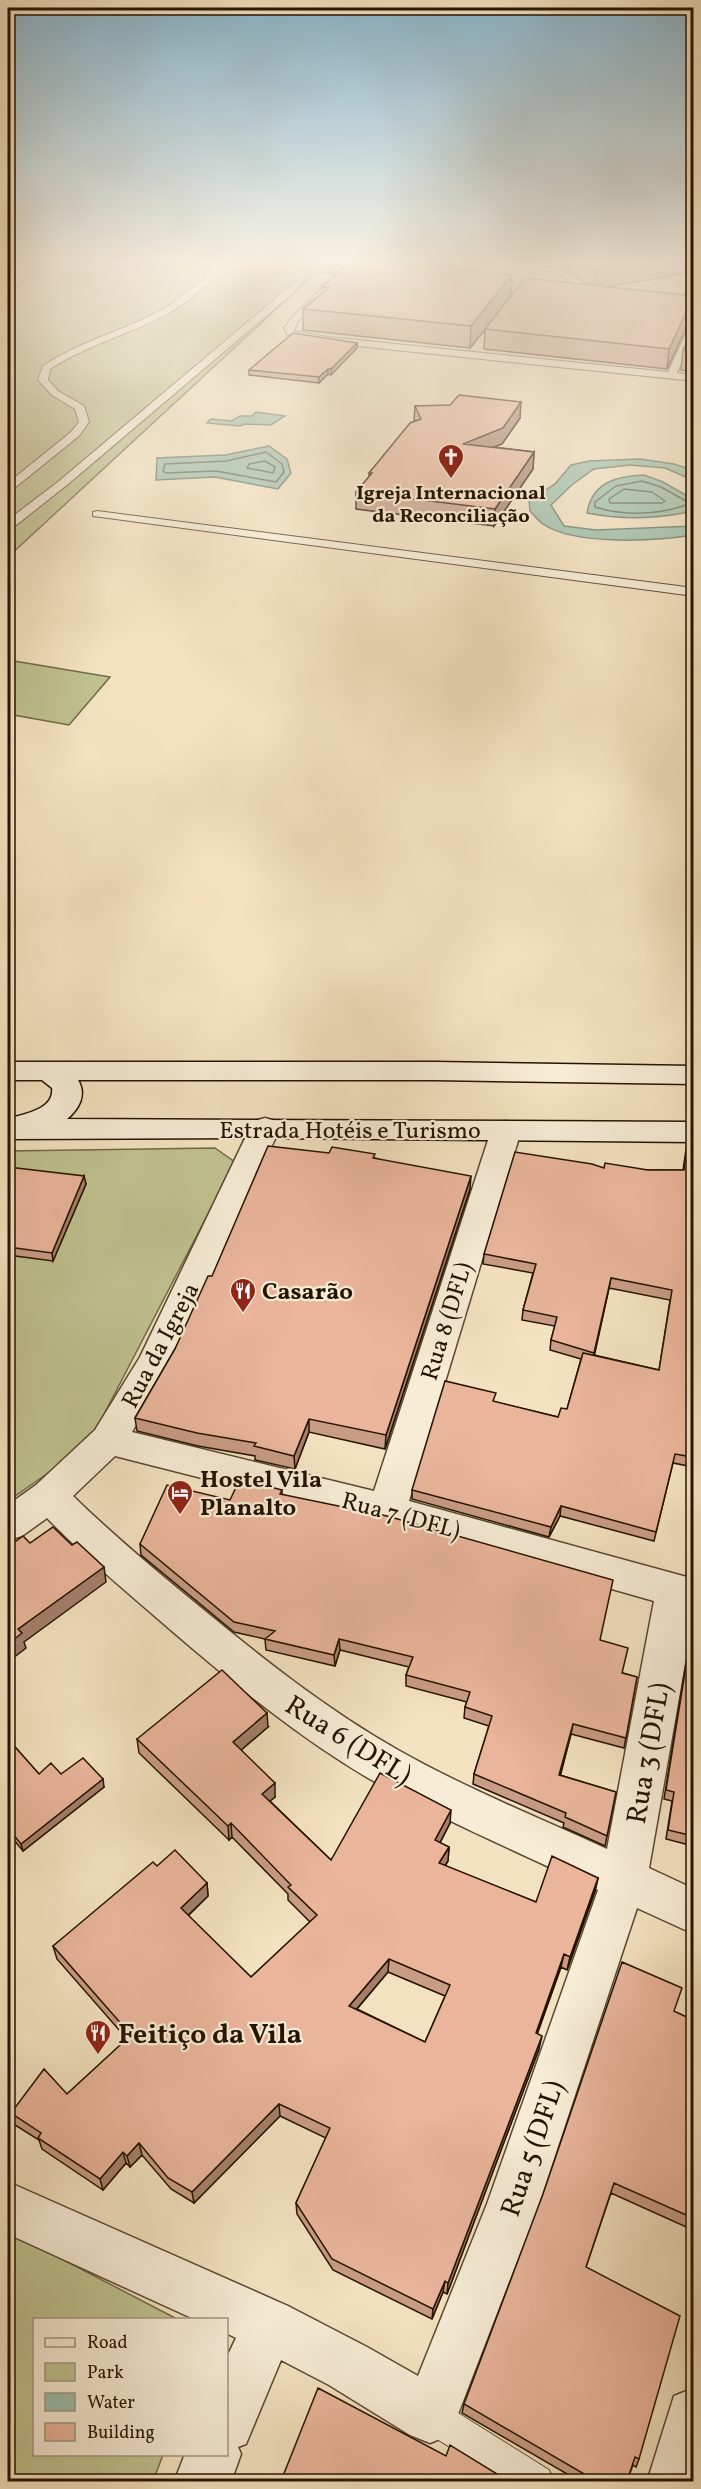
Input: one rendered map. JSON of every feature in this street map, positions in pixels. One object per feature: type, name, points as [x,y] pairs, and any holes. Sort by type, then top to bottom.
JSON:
[{"type":"street","points":[[8,1071],[435,1071],[693,1075]]},
{"type":"street","points":[[10,1129],[54,1114],[64,1105],[68,1096],[66,1084],[49,1071]]},
{"type":"street","name":"Estrada Hotéis e Turismo","points":[[10,1129],[265,1128],[693,1132]]},
{"type":"street","name":"Rua da Igreja","points":[[8,1525],[49,1496],[108,1440],[156,1361],[265,1128]]},
{"type":"street","name":"Rua 8 (DFL)","points":[[387,1510],[506,1131]]},
{"type":"street","name":"Rua 7 (DFL)","points":[[108,1440],[387,1510],[685,1594]]},
{"type":"street","name":"Rua 6 (DFL)","points":[[49,1496],[98,1545],[262,1683],[317,1722],[382,1763],[426,1787],[693,1912]]},
{"type":"street","name":"Rua 3 (DFL)","points":[[624,1879],[685,1594]]},
{"type":"street","name":"Rua 5 (DFL)","points":[[430,2415],[513,2204],[624,1879]]},
{"type":"street","points":[[8,2208],[269,2325],[348,2366],[430,2415]]},
{"type":"street","points":[[228,2419],[269,2325]]},
{"type":"street","points":[[675,2481],[693,2416]]},
{"type":"street","points":[[202,2481],[212,2456]]},
{"type":"lane","points":[[8,489],[69,439],[84,422],[80,408],[55,393],[43,380]]},
{"type":"lane","points":[[8,525],[63,483],[185,380]]},
{"type":"lane","points":[[97,514],[693,592]]},
{"type":"lane","points":[[430,2415],[537,2481]]},
{"type":"green space","points":[[8,380],[199,380],[8,557]]},
{"type":"green space","points":[[8,660],[110,677],[69,725],[8,714]]},
{"type":"green space","points":[[215,1148],[235,1162],[88,1445],[8,1501],[8,1151]]},
{"type":"green space","points":[[8,2231],[175,2318],[33,2318],[33,2456],[163,2456],[153,2481],[8,2481]]},
{"type":"water","points":[[256,412],[285,416],[271,425],[244,424],[240,426],[207,423],[211,419],[232,421],[240,416],[252,416]]},
{"type":"water","points":[[269,446],[287,459],[291,473],[278,489],[215,477],[156,480],[157,458],[225,455]]},
{"type":"water","points":[[640,459],[674,464],[693,470],[693,480],[665,468],[630,465],[594,469],[573,484],[551,505],[564,526],[596,530],[693,526],[693,535],[638,540],[595,539],[557,531],[543,524],[530,511],[529,501],[555,484],[571,465],[589,461]]},
{"type":"water","points":[[644,475],[663,482],[691,498],[693,511],[640,518],[587,513],[594,494],[607,483],[624,477]]},
{"type":"building","points":[[459,395],[521,402],[503,428],[463,444],[534,452],[495,509],[356,492],[410,423],[421,419],[415,406],[450,405]]},
{"type":"building","points":[[687,1143],[693,1143],[693,1457],[675,1454],[656,1532],[561,1506],[551,1527],[412,1490],[445,1381],[496,1393],[493,1401],[558,1417],[561,1408],[567,1409],[583,1353],[659,1370],[672,1290],[611,1278],[594,1353],[551,1340],[557,1317],[523,1310],[536,1264],[484,1254],[515,1152],[592,1164],[604,1168],[605,1163],[648,1170],[684,1170]]},
{"type":"building","points":[[268,1146],[329,1153],[332,1147],[375,1154],[373,1158],[471,1176],[386,1435],[309,1419],[294,1456],[254,1446],[256,1443],[197,1433],[135,1418],[175,1349],[208,1276],[212,1276]]},
{"type":"building","points":[[8,1167],[84,1176],[52,1253],[8,1247]]},
{"type":"building","points":[[240,1479],[282,1490],[280,1494],[387,1516],[613,1580],[600,1640],[628,1648],[622,1673],[637,1677],[626,1738],[573,1724],[559,1775],[616,1792],[607,1836],[565,1817],[566,1813],[474,1774],[492,1716],[465,1707],[470,1692],[406,1675],[413,1657],[339,1639],[334,1655],[265,1639],[275,1631],[234,1622],[140,1544],[167,1485],[230,1500]]},
{"type":"building","points":[[53,1527],[72,1545],[77,1542],[104,1567],[18,1629],[22,1633],[8,1644],[8,1547],[23,1536],[30,1543]]},
{"type":"building","points":[[693,1623],[693,1836],[668,1830],[674,1792],[666,1790]]},
{"type":"building","points":[[222,1670],[267,1713],[233,1742],[275,1783],[262,1794],[331,1860],[380,1773],[451,1810],[435,1840],[449,1847],[439,1863],[536,1902],[552,1856],[598,1878],[570,1957],[564,1954],[536,2033],[542,2036],[448,2283],[445,2281],[433,2309],[332,2259],[296,2203],[330,2128],[279,2104],[192,2192],[168,2178],[139,2143],[127,2156],[123,2152],[100,2179],[38,2138],[41,2133],[11,2113],[44,2069],[67,2094],[131,2035],[53,1946],[153,1862],[157,1866],[175,1850],[207,1883],[181,1908],[251,1977],[317,1915],[288,1887],[291,1885],[231,1823],[228,1826],[137,1739]],"holes":[[[389,1959],[450,1985],[425,2042],[349,2006]]]},
{"type":"building","points":[[8,1739],[39,1774],[51,1763],[61,1774],[83,1758],[103,1779],[21,1844],[8,1828]]},
{"type":"building","points":[[622,1962],[682,1988],[674,2011],[693,2020],[693,2218],[614,2183],[586,2267],[680,2316],[639,2459],[635,2457],[627,2481],[596,2481],[464,2404],[543,2194]]},
{"type":"building","points":[[318,2388],[446,2456],[450,2445],[505,2479],[544,2480],[281,2481]]},
{"type":"place","name":"Igreja Internacional da Reconciliação","points":[[451,480]]},
{"type":"place","name":"Casarão","points":[[243,1314]]},
{"type":"place","name":"Hostel Vila Planalto","points":[[180,1516]]},
{"type":"place","name":"Feitiço da Vila","points":[[98,2056]]}]
